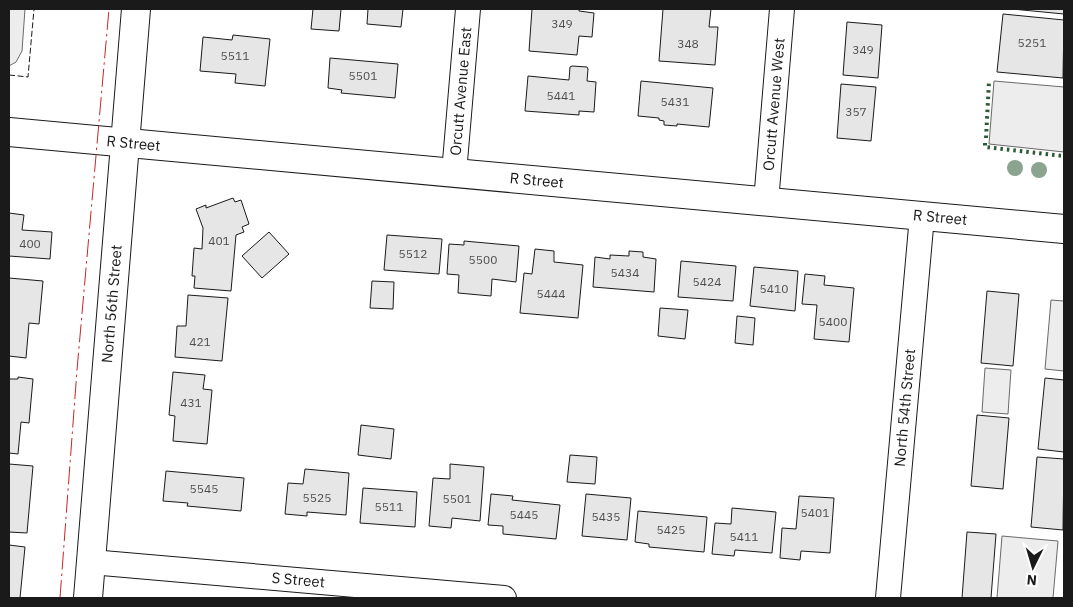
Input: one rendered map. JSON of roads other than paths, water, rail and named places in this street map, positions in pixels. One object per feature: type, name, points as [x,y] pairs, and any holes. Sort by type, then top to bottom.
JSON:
[{"type":"main road","name":"North 56th Street","points":[[88,598],[136,9]]},
{"type":"main road","name":"R Street","points":[[9,132],[1064,229]]},
{"type":"street","name":"Orcutt Avenue East","points":[[454,174],[468,9]]},
{"type":"street","name":"Orcutt Avenue West","points":[[766,202],[782,9]]},
{"type":"street","name":"North 54th Street","points":[[888,598],[922,216]]},
{"type":"street","name":"S Street","points":[[91,562],[504,598]]}]
